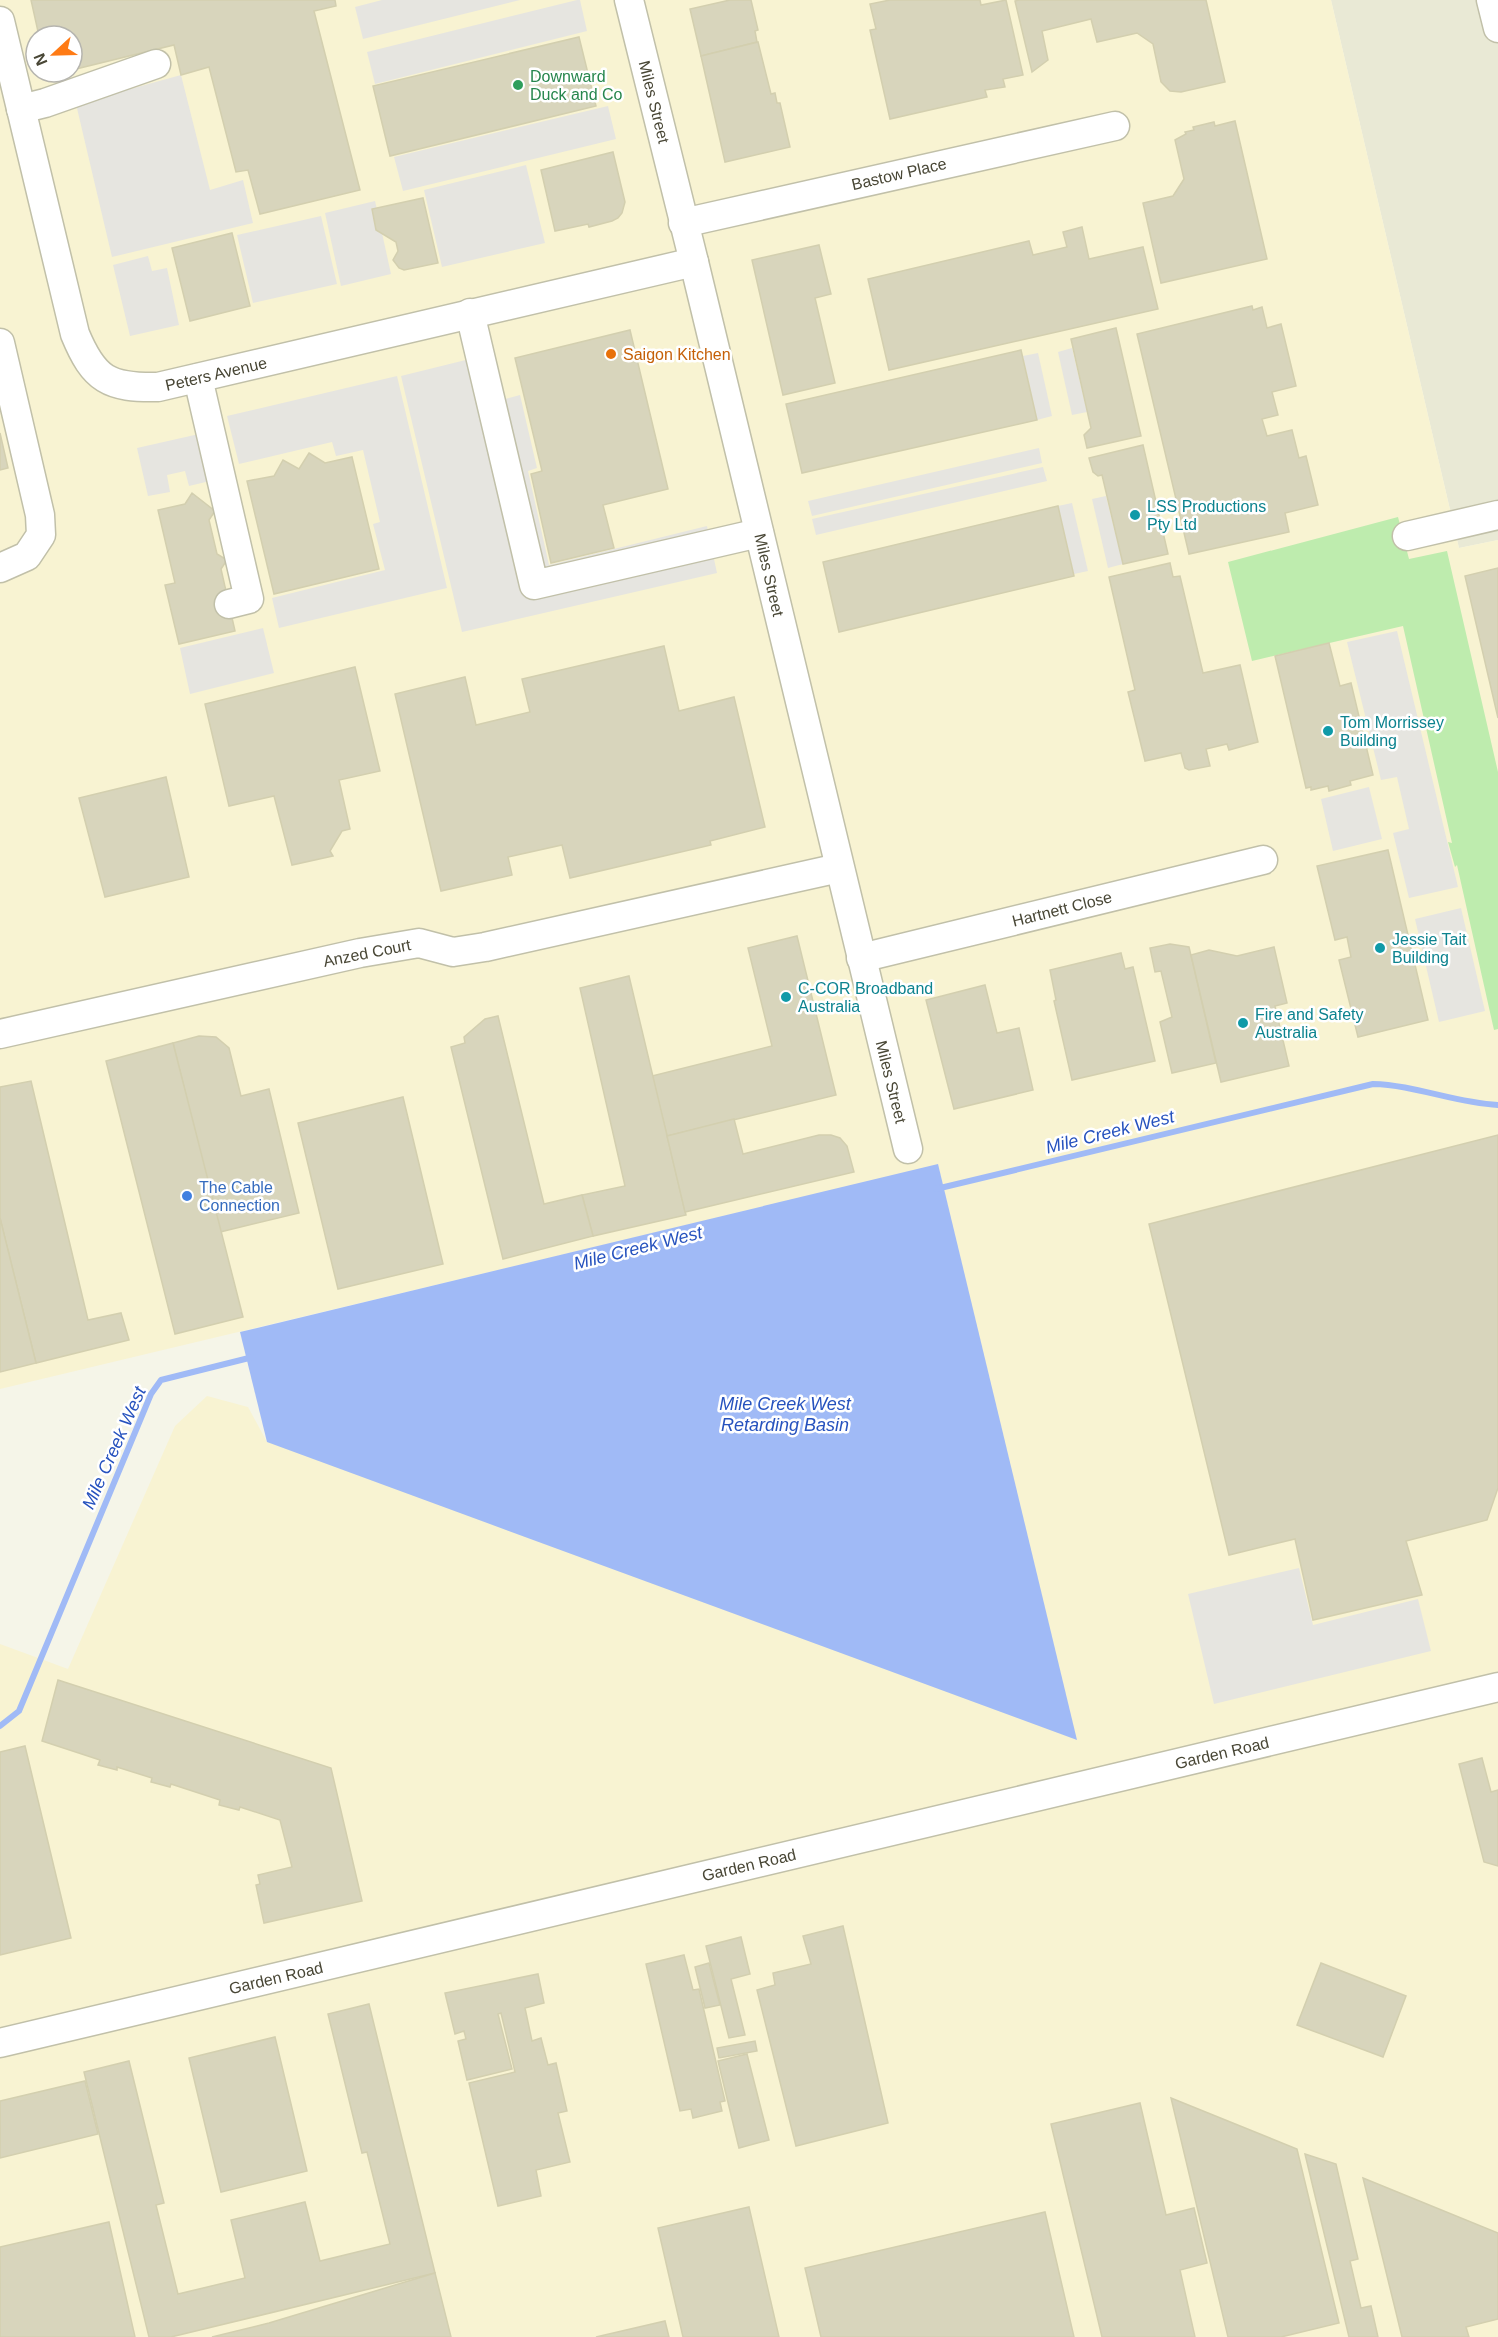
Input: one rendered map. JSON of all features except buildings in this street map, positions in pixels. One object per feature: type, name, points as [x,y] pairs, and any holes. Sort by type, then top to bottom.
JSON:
[{"type":"street","name":"Miles Street","points":[[629,0],[908,1149]]},
{"type":"street","points":[[1491,0],[1498,28]]},
{"type":"street","name":"Peters Avenue","points":[[0,21],[75,334],[85,360],[104,379],[132,388],[158,387],[694,262]]},
{"type":"street","points":[[21,109],[45,103],[156,64]]},
{"type":"street","name":"Bastow Place","points":[[683,223],[1115,126]]},
{"type":"street","points":[[470,313],[534,585],[759,533]]},
{"type":"street","points":[[0,343],[40,515],[41,535],[27,556],[0,568]]},
{"type":"street","points":[[198,378],[249,599],[229,604]]},
{"type":"street","points":[[1407,536],[1498,515]]},
{"type":"street","name":"Hartnett Close","points":[[861,958],[1263,860]]},
{"type":"street","name":"Anzed Court","points":[[0,1034],[360,953],[419,943],[453,952],[485,947],[839,868]]},
{"type":"street","name":"Garden Road","points":[[0,2043],[1498,1687]]},
{"type":"shaded area","points":[[0,0],[1331,0],[1459,548],[1498,540],[1498,2337],[0,2337],[0,1644],[68,1669],[175,1426],[207,1396],[248,1407],[267,1442],[949,1212],[938,1165],[0,1389]]},
{"type":"shaded area","points":[[382,0],[520,0],[363,39],[355,7]]},
{"type":"shaded area","points":[[580,0],[587,31],[375,84],[367,52]]},
{"type":"shaded area","points":[[1331,0],[1498,0],[1498,540],[1459,548]]},
{"type":"shaded area","points":[[181,75],[210,190],[243,180],[253,223],[112,257],[76,104]]},
{"type":"shaded area","points":[[608,106],[616,139],[403,191],[394,157]]},
{"type":"shaded area","points":[[526,165],[545,243],[442,267],[424,190]]},
{"type":"shaded area","points":[[375,201],[391,274],[341,286],[325,213]]},
{"type":"shaded area","points":[[321,216],[337,284],[253,303],[237,235]]},
{"type":"shaded area","points":[[148,256],[152,271],[167,268],[179,325],[130,336],[113,265]]},
{"type":"shaded area","points":[[1072,348],[1087,412],[1072,415],[1058,352]]},
{"type":"shaded area","points":[[494,353],[505,399],[520,395],[537,468],[528,471],[549,565],[707,526],[717,573],[462,632],[401,376]]},
{"type":"shaded area","points":[[1038,353],[1052,416],[1037,420],[1023,356]]},
{"type":"shaded area","points":[[397,376],[447,588],[279,628],[272,598],[385,570],[373,524],[380,522],[363,450],[336,456],[332,442],[239,464],[227,416]]},
{"type":"shaded area","points":[[199,434],[210,481],[189,486],[185,471],[167,475],[170,492],[148,496],[137,448]]},
{"type":"shaded area","points":[[1039,448],[1042,463],[812,516],[808,501]]},
{"type":"shaded area","points":[[1043,467],[1047,481],[816,535],[812,519]]},
{"type":"shaded area","points":[[1106,496],[1123,564],[1108,568],[1092,499]]},
{"type":"shaded area","points":[[1072,503],[1088,571],[1074,574],[1058,506]]},
{"type":"shaded area","points":[[263,628],[274,673],[190,694],[180,648]]},
{"type":"shaded area","points":[[1397,631],[1458,887],[1409,898],[1393,833],[1409,829],[1397,777],[1381,780],[1347,642]]},
{"type":"shaded area","points":[[1369,787],[1382,839],[1333,851],[1321,799]]},
{"type":"shaded area","points":[[1461,908],[1485,1011],[1439,1022],[1415,919]]},
{"type":"shaded area","points":[[1299,1568],[1313,1625],[1418,1599],[1431,1651],[1214,1704],[1188,1594]]},
{"type":"green space","points":[[1398,517],[1409,559],[1447,551],[1498,772],[1498,1029],[1494,1030],[1457,865],[1455,867],[1448,842],[1452,843],[1403,626],[1252,661],[1228,562]]},
{"type":"water","name":"Mile Creek West Retarding Basin","points":[[938,1164],[1077,1740],[267,1442],[240,1332]]},
{"type":"waterway","name":"Mile Creek West","points":[[936,1189],[1373,1084],[1404,1087],[1466,1101],[1498,1105]]},
{"type":"waterway","name":"Mile Creek West","points":[[0,1726],[19,1711],[151,1394],[161,1380],[253,1357]]},
{"type":"place","name":"Downward Duck and Co","points":[[518,85]]},
{"type":"place","name":"Saigon Kitchen","points":[[611,354]]},
{"type":"place","name":"LSS Productions Pty Ltd","points":[[1135,515]]},
{"type":"place","name":"Tom Morrissey Building","points":[[1328,731]]},
{"type":"place","name":"Jessie Tait Building","points":[[1380,948]]},
{"type":"place","name":"C-COR Broadband Australia","points":[[786,997]]},
{"type":"place","name":"Fire and Safety Australia","points":[[1243,1023]]},
{"type":"place","name":"The Cable Connection","points":[[187,1196]]}]
